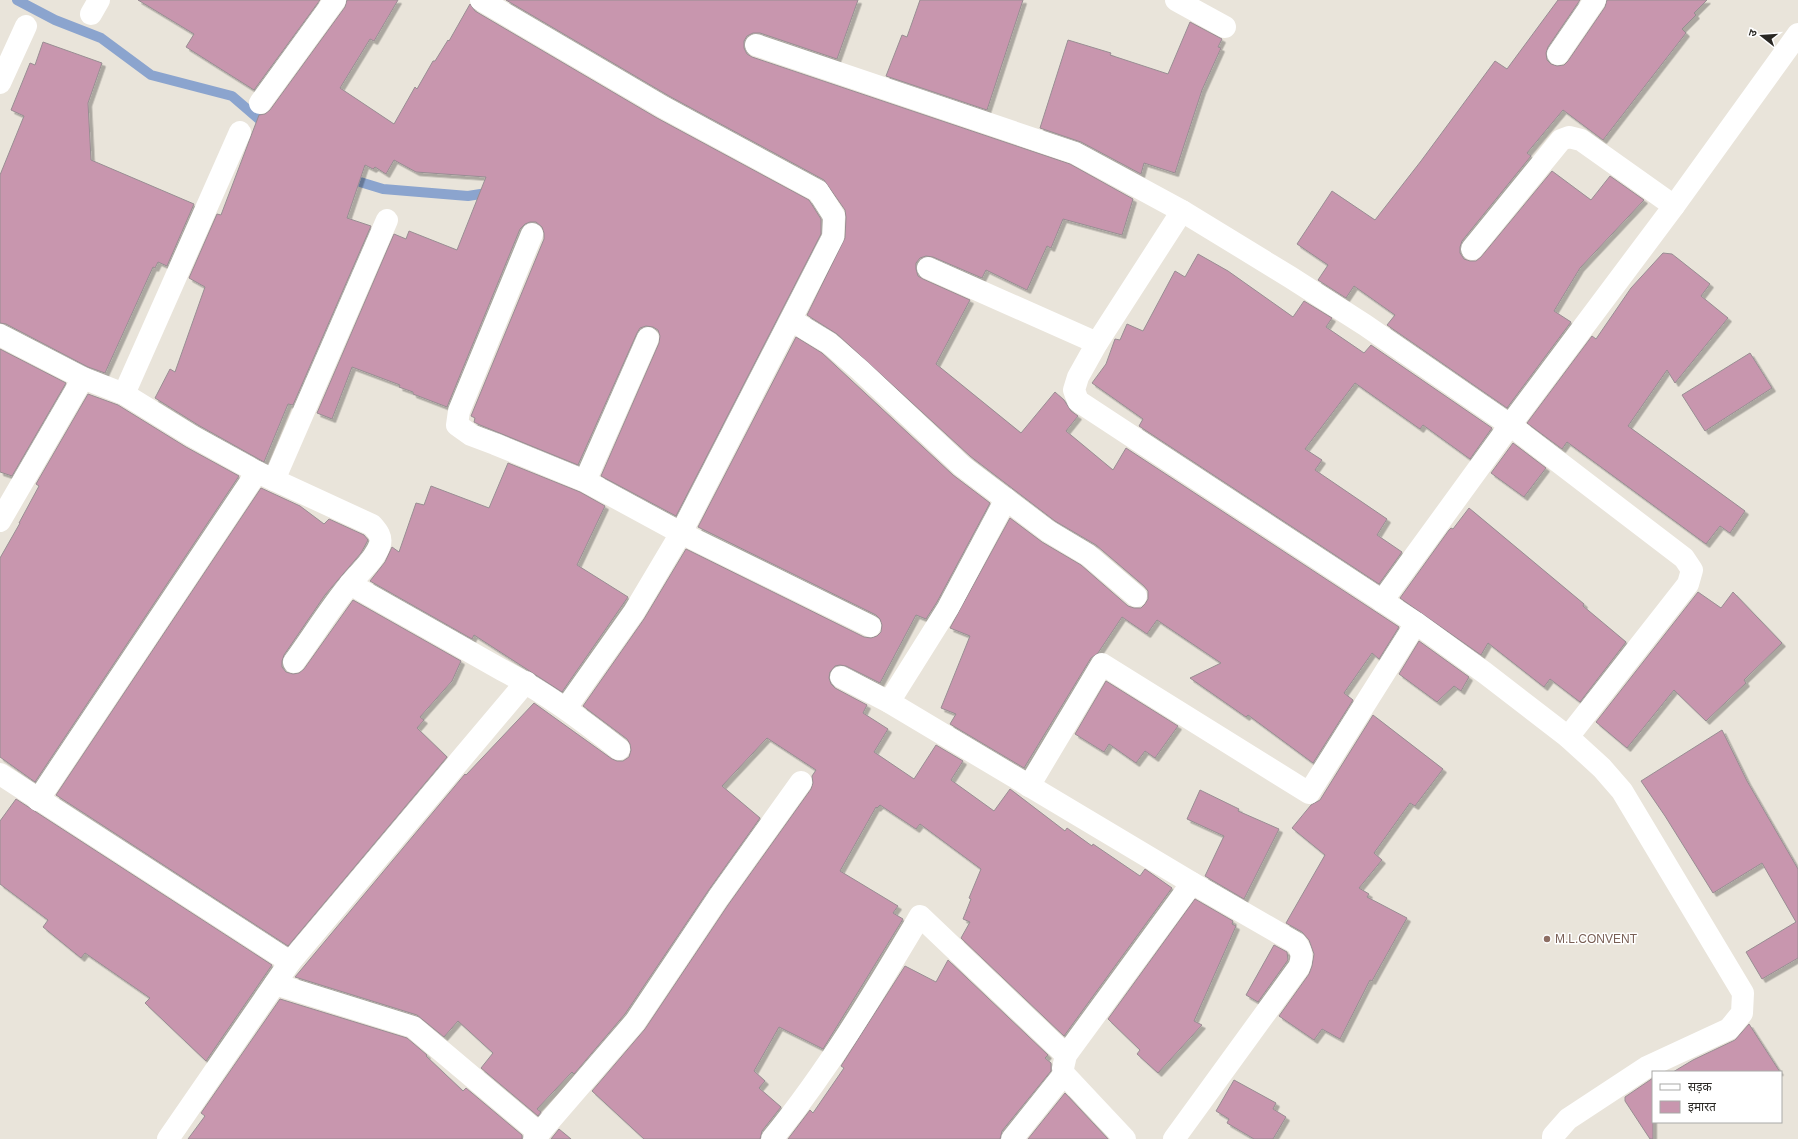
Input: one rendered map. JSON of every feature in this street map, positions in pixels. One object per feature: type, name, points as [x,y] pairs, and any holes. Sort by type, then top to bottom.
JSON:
[{"type":"street","points":[[260,103],[335,0]]},
{"type":"street","points":[[481,0],[663,107],[756,156],[818,191],[834,216],[833,237],[682,533],[634,612],[566,708]]},
{"type":"street","points":[[1176,0],[1225,27]]},
{"type":"street","points":[[1558,54],[1595,0]]},
{"type":"street","points":[[0,83],[26,26]]},
{"type":"street","points":[[1382,601],[1510,425],[1674,206],[1798,34]]},
{"type":"street","points":[[756,45],[1074,153],[1182,211],[1365,325],[1510,425],[1684,558],[1692,570],[1688,584],[1568,737]]},
{"type":"street","points":[[124,394],[240,132]]},
{"type":"street","points":[[1472,250],[1561,140],[1569,137],[1581,140],[1674,206]]},
{"type":"street","points":[[1182,211],[1097,343],[1078,377],[1074,390],[1078,401],[1416,623],[1486,673],[1568,737],[1602,768],[1622,791],[1743,993],[1742,1013],[1729,1029],[1647,1067],[1568,1119],[1553,1136],[1553,1139]]},
{"type":"street","points":[[38,800],[265,476],[387,220]]},
{"type":"street","points":[[532,234],[459,411],[457,425],[471,435],[585,481],[682,533],[870,626]]},
{"type":"street","points":[[928,268],[1097,343]]},
{"type":"street","points":[[791,320],[828,343],[860,370],[962,466],[1048,531],[1088,555],[1136,596]]},
{"type":"street","points":[[0,335],[83,378],[124,394],[192,436],[265,476],[372,525],[379,533],[381,540],[377,550],[369,563],[350,584],[294,662]]},
{"type":"street","points":[[585,481],[648,338]]},
{"type":"street","points":[[0,521],[83,378]]},
{"type":"street","points":[[889,702],[948,608],[1006,499]]},
{"type":"street","points":[[350,584],[526,682],[566,708],[619,749]]},
{"type":"street","points":[[1029,786],[1102,664],[1309,793],[1416,623]]},
{"type":"street","points":[[841,677],[889,702],[1192,884],[1296,943],[1301,950],[1302,958],[1299,967],[1174,1139]]},
{"type":"street","points":[[168,1139],[290,962],[526,682]]},
{"type":"street","points":[[0,774],[290,962]]},
{"type":"street","points":[[275,984],[413,1027],[537,1136],[635,1022],[718,898],[800,782]]},
{"type":"street","points":[[1012,1139],[1192,884]]},
{"type":"street","points":[[772,1139],[802,1102],[860,1016],[920,916],[1065,1065],[1124,1139]]},
{"type":"building","points":[[138,0],[320,0],[254,90],[186,47],[194,34]]},
{"type":"building","points":[[347,0],[398,0],[374,41],[370,39],[340,88],[394,124],[415,87],[417,89],[433,61],[435,61],[448,40],[449,41],[470,4],[475,11],[657,118],[809,200],[821,219],[821,234],[676,516],[601,476],[659,343],[660,336],[658,330],[653,327],[646,326],[640,328],[637,333],[578,465],[480,425],[474,422],[475,418],[471,416],[544,239],[542,227],[536,222],[525,224],[520,229],[447,407],[413,394],[413,392],[399,387],[400,385],[352,367],[332,419],[317,413],[394,234],[406,239],[409,231],[457,250],[486,177],[416,172],[394,160],[386,174],[375,167],[373,169],[365,165],[347,218],[371,226],[293,405],[288,404],[264,462],[198,425],[155,398],[170,369],[175,372],[205,287],[189,278],[217,214],[221,215],[259,115],[265,114],[270,110],[345,7]]},
{"type":"building","points":[[506,0],[858,0],[837,59],[760,33],[753,33],[747,36],[744,41],[744,48],[747,54],[752,57],[1070,164],[1133,199],[1122,235],[1063,219],[1051,248],[1047,246],[1027,290],[986,270],[982,278],[933,257],[926,256],[920,258],[916,263],[918,276],[970,300],[936,364],[1021,433],[1055,392],[1064,400],[1071,411],[1078,416],[1066,431],[1113,470],[1126,448],[1399,627],[1379,659],[1372,653],[1344,693],[1353,700],[1313,763],[1248,715],[1246,717],[1190,678],[1221,663],[1157,620],[1147,634],[1122,617],[1098,653],[1091,658],[1024,768],[950,724],[956,714],[941,708],[970,636],[950,628],[1010,518],[1042,542],[1081,565],[1128,606],[1141,608],[1148,599],[1148,591],[1096,545],[1055,521],[970,456],[837,334],[807,315],[845,238],[845,210],[824,180],[669,96]]},
{"type":"building","points":[[920,0],[1023,0],[987,110],[886,76],[902,35],[907,37]]},
{"type":"building","points":[[1558,0],[1580,0],[1548,47],[1546,53],[1547,60],[1551,64],[1557,66],[1564,65],[1568,61],[1605,7],[1607,0],[1707,0],[1694,13],[1696,15],[1682,29],[1686,33],[1603,140],[1563,110],[1527,153],[1531,156],[1462,241],[1460,253],[1464,259],[1476,261],[1481,257],[1552,171],[1591,200],[1610,176],[1644,200],[1580,268],[1554,311],[1571,322],[1507,408],[1387,325],[1395,315],[1354,286],[1346,298],[1318,280],[1328,265],[1297,244],[1332,191],[1375,220],[1495,61],[1507,69]]},
{"type":"building","points":[[1190,22],[1222,39],[1218,47],[1221,48],[1202,90],[1175,173],[1144,163],[1141,174],[1081,142],[1040,128],[1068,40],[1111,53],[1110,55],[1168,74]]},
{"type":"building","points":[[43,42],[102,63],[88,103],[91,160],[194,204],[167,266],[158,262],[155,268],[153,267],[105,373],[88,367],[6,324],[0,323],[0,175],[24,116],[11,110],[30,63],[35,65]]},
{"type":"building","points":[[1663,253],[1672,254],[1710,284],[1701,296],[1728,318],[1675,383],[1667,370],[1628,426],[1745,511],[1730,533],[1720,526],[1706,544],[1567,442],[1562,449],[1527,423],[1592,336],[1596,339],[1631,288]]},
{"type":"building","points":[[1198,254],[1228,271],[1293,317],[1304,301],[1332,318],[1326,327],[1364,353],[1371,345],[1492,428],[1470,459],[1423,425],[1420,429],[1355,383],[1305,449],[1322,460],[1315,470],[1387,519],[1377,535],[1402,552],[1379,584],[1139,426],[1143,419],[1092,383],[1106,364],[1115,339],[1120,340],[1127,324],[1143,331],[1175,271],[1185,277]]},
{"type":"building","points":[[796,337],[822,353],[953,475],[990,503],[937,602],[926,619],[916,615],[880,683],[846,666],[835,666],[830,672],[829,678],[831,684],[835,688],[867,705],[863,713],[888,729],[874,752],[914,779],[936,745],[963,761],[951,780],[994,811],[1010,789],[1065,831],[1067,828],[1092,846],[1093,844],[1140,876],[1145,869],[1172,888],[1064,1036],[961,938],[970,922],[963,919],[971,899],[969,898],[981,869],[920,824],[916,829],[880,805],[877,808],[876,807],[840,871],[898,906],[893,913],[903,919],[823,1049],[779,1027],[754,1071],[765,1081],[759,1088],[781,1107],[762,1131],[760,1139],[644,1139],[592,1091],[645,1029],[728,905],[811,789],[813,783],[812,776],[816,770],[767,738],[722,786],[760,818],[708,891],[625,1014],[574,1074],[572,1072],[537,1109],[541,1112],[538,1116],[481,1068],[493,1053],[458,1021],[444,1037],[417,1015],[295,977],[465,774],[466,775],[534,703],[612,759],[623,761],[629,757],[631,750],[627,739],[583,706],[644,619],[686,549],[864,637],[871,638],[877,636],[881,632],[882,625],[880,619],[876,615],[698,527]]},
{"type":"building","points":[[0,349],[66,383],[12,476],[0,472]]},
{"type":"building","points":[[1750,353],[1772,388],[1705,431],[1682,395]]},
{"type":"building","points":[[88,394],[118,405],[186,447],[239,476],[35,782],[0,757],[0,558],[39,486],[36,484]]},
{"type":"building","points":[[1513,443],[1546,468],[1524,497],[1491,473]]},
{"type":"building","points":[[508,463],[580,492],[605,506],[577,565],[628,597],[562,692],[474,635],[472,639],[370,581],[385,562],[392,547],[399,552],[416,503],[424,505],[431,486],[489,508]]},
{"type":"building","points":[[261,488],[300,506],[324,524],[329,519],[364,535],[368,540],[361,553],[325,595],[284,655],[282,667],[286,672],[293,674],[299,673],[304,669],[353,600],[461,661],[452,681],[420,717],[424,720],[417,728],[447,757],[288,946],[56,795]]},
{"type":"building","points":[[1469,508],[1584,604],[1583,606],[1626,642],[1580,702],[1550,679],[1544,687],[1488,643],[1481,655],[1400,598],[1449,530],[1451,528],[1453,529]]},
{"type":"building","points":[[1698,592],[1721,608],[1733,592],[1782,643],[1744,680],[1746,683],[1706,721],[1674,690],[1627,748],[1596,722]]},
{"type":"building","points":[[1419,641],[1469,677],[1461,691],[1454,686],[1437,702],[1399,674]]},
{"type":"building","points":[[1106,681],[1178,726],[1155,758],[1145,751],[1136,763],[1109,744],[1104,752],[1075,734]]},
{"type":"building","points":[[1373,715],[1443,769],[1415,806],[1410,803],[1374,853],[1382,860],[1359,888],[1369,894],[1367,897],[1407,918],[1372,981],[1370,980],[1340,1039],[1322,1029],[1314,1040],[1279,1016],[1309,974],[1314,954],[1309,940],[1302,932],[1286,923],[1325,855],[1292,828],[1311,805],[1320,800]]},
{"type":"building","points":[[1722,730],[1747,781],[1798,869],[1798,958],[1762,979],[1746,952],[1796,922],[1762,863],[1713,893],[1665,816],[1641,781]]},
{"type":"building","points":[[1200,790],[1239,809],[1238,811],[1279,829],[1244,899],[1205,876],[1224,836],[1187,819]]},
{"type":"building","points":[[16,799],[272,965],[206,1061],[145,1003],[150,998],[85,953],[81,958],[43,927],[48,920],[0,884],[0,821]]},
{"type":"building","points":[[1195,899],[1233,921],[1232,924],[1236,926],[1194,1021],[1202,1025],[1158,1073],[1137,1054],[1140,1050],[1108,1019]]},
{"type":"building","points":[[1274,945],[1287,952],[1288,960],[1258,1002],[1246,995]]},
{"type":"building","points":[[948,960],[1048,1055],[1045,1058],[1051,1063],[1051,1071],[1002,1131],[1000,1139],[788,1139],[810,1110],[813,1113],[844,1068],[841,1066],[905,966],[936,982]]},
{"type":"building","points":[[280,999],[407,1038],[427,1055],[426,1056],[463,1091],[466,1088],[522,1135],[522,1139],[188,1139],[205,1116],[201,1113]]},
{"type":"building","points":[[1749,1024],[1779,1071],[1675,1071],[1693,1060],[1735,1040]]},
{"type":"building","points":[[1652,1079],[1653,1139],[1650,1139],[1625,1101],[1625,1097]]},
{"type":"building","points":[[1234,1080],[1276,1103],[1273,1109],[1286,1117],[1273,1139],[1254,1139],[1227,1123],[1229,1119],[1216,1111]]},
{"type":"building","points":[[1065,1093],[1108,1139],[1028,1139]]},
{"type":"building","points":[[559,1129],[571,1139],[551,1139]]},
{"type":"waterway","points":[[17,0],[55,20],[101,38],[151,75],[232,96],[267,126]]},
{"type":"waterway","points":[[347,178],[383,189],[468,196],[493,192]]},
{"type":"place","name":"M.L.CONVENT","points":[[1547,939]]}]
